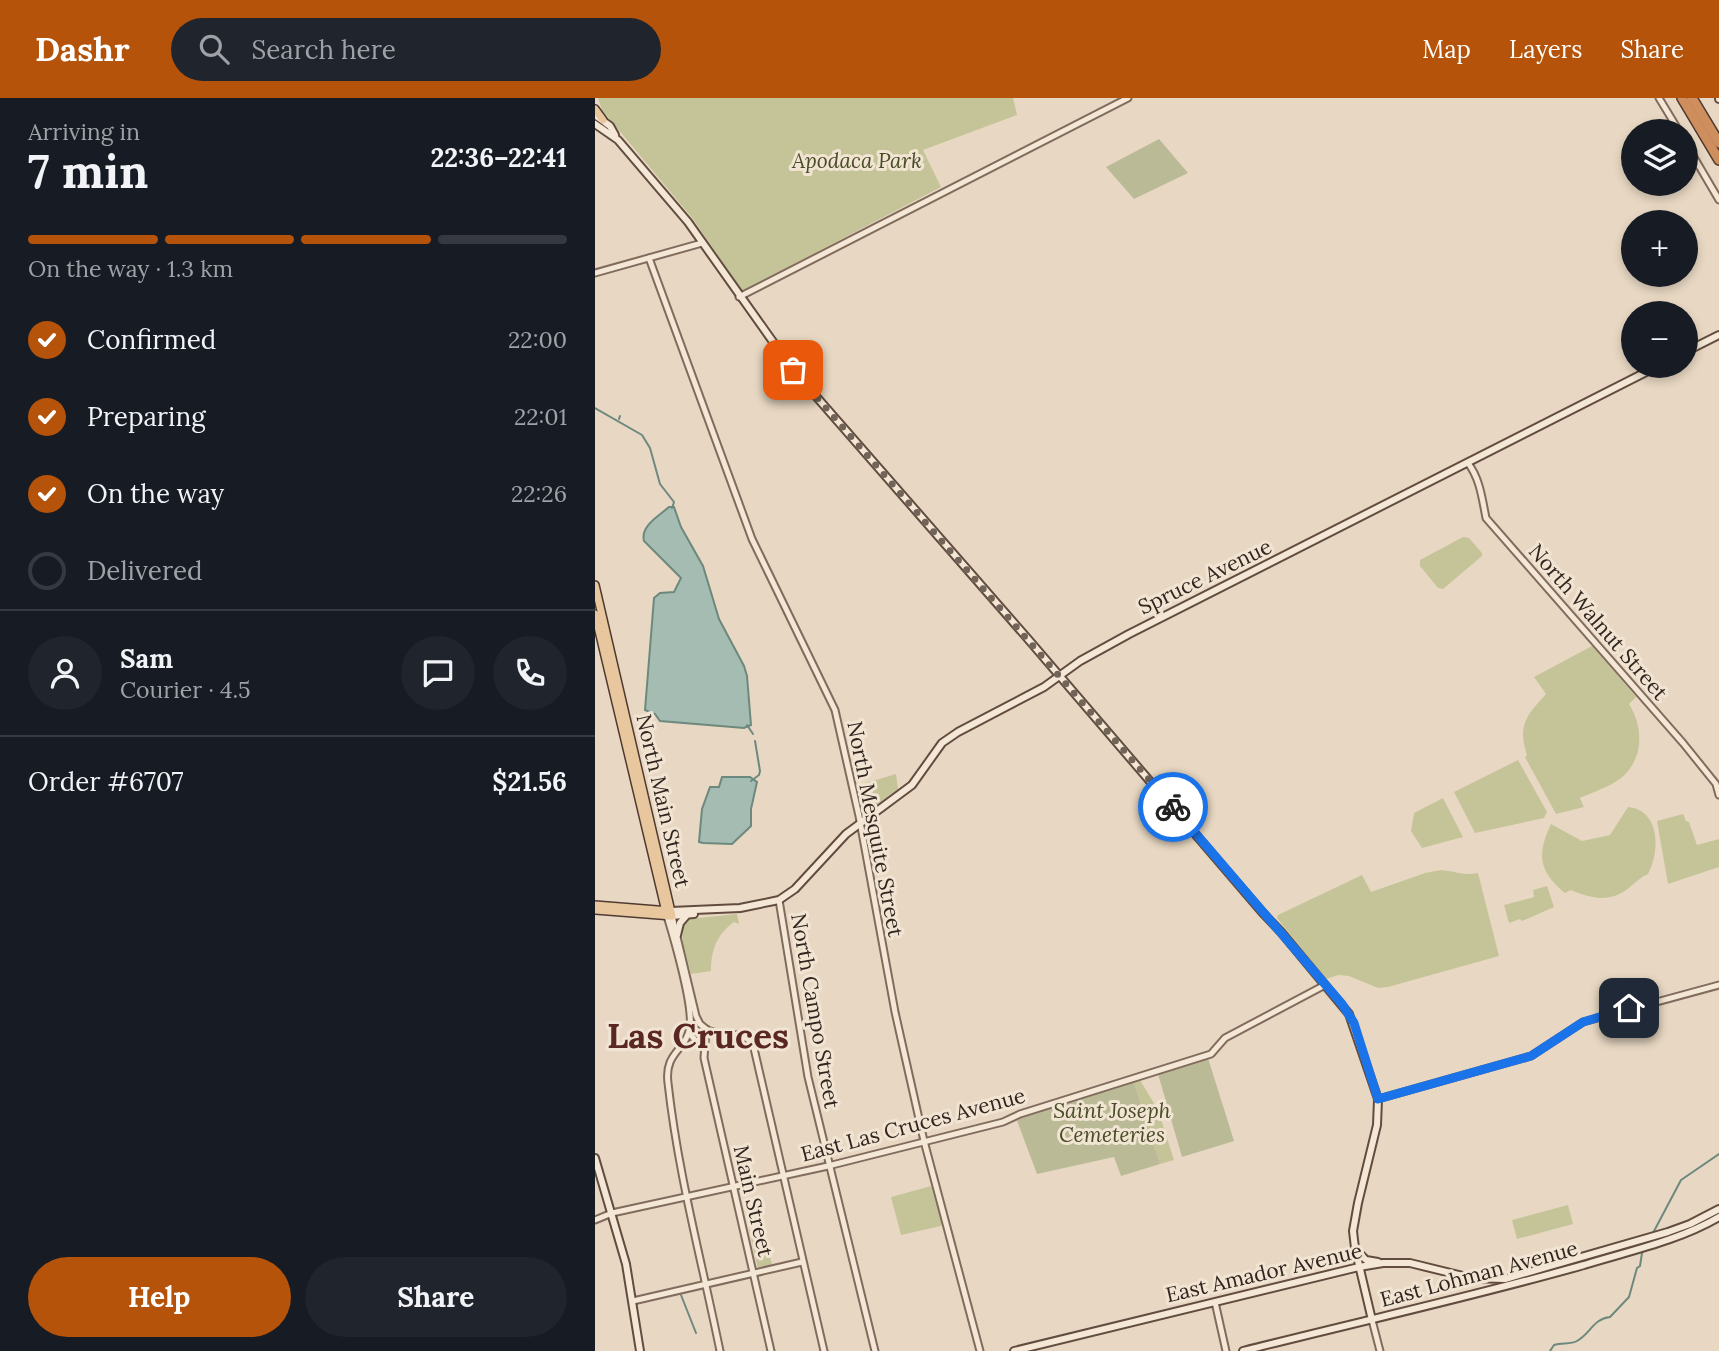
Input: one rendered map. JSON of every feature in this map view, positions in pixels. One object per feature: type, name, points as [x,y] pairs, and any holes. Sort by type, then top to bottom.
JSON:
[{"type":"highway","points":[[1682,98],[1719,160]]},
{"type":"highway","points":[[1692,98],[1719,143]]},
{"type":"main road","points":[[595,109],[598,120],[610,127],[702,243],[793,370],[1342,1004],[1354,1023],[1378,1099],[1377,1125],[1354,1219],[1355,1248],[1372,1320]]},
{"type":"main road","points":[[1698,346],[1719,335]]},
{"type":"main road","name":"Spruce Avenue","points":[[779,900],[795,890],[846,834],[912,785],[942,743],[958,732],[1044,687],[1080,661],[1129,634],[1634,378]]},
{"type":"main road","name":"North Main Street","points":[[595,585],[669,914]]},
{"type":"main road","name":"North Main Street","points":[[595,614],[661,894],[669,914]]},
{"type":"main road","points":[[643,909],[657,904],[661,894]]},
{"type":"main road","points":[[595,907],[643,909],[669,914],[762,905],[779,900]]},
{"type":"main road","points":[[595,907],[688,915],[716,910]]},
{"type":"main road","points":[[677,935],[680,923],[688,915]]},
{"type":"main road","points":[[595,1158],[626,1264],[640,1351]]},
{"type":"main road","name":"East Lohman Avenue","points":[[1524,1274],[1668,1233],[1719,1209]]},
{"type":"main road","name":"East Lohman Avenue","points":[[1243,1351],[1465,1298],[1621,1254],[1694,1230],[1719,1217]]},
{"type":"main road","points":[[1355,1248],[1366,1260],[1383,1263]]},
{"type":"main road","name":"East Amador Avenue","points":[[1014,1351],[1383,1263],[1410,1263],[1458,1276],[1484,1279],[1505,1279],[1524,1274]]},
{"type":"street","points":[[739,297],[1128,98]]},
{"type":"street","points":[[1659,98],[1672,119]]},
{"type":"street","points":[[1698,164],[1719,200]]},
{"type":"street","points":[[595,273],[702,243]]},
{"type":"street","name":"North Mesquite Street","points":[[649,258],[752,539],[835,710],[860,824],[895,1012],[924,1141],[980,1351]]},
{"type":"street","name":"North Walnut Street","points":[[1468,463],[1476,473],[1480,485],[1486,518],[1683,743],[1716,784],[1719,795]]},
{"type":"street","name":"North Campo Street","points":[[779,900],[799,1029],[828,1166],[875,1351]]},
{"type":"street","name":"North Main Street","points":[[669,914],[703,1026]]},
{"type":"street","name":"North Main Street","points":[[669,914],[694,1040]]},
{"type":"street","name":"East Las Cruces Avenue","points":[[595,1220],[611,1213],[828,1166],[994,1125],[1020,1114],[1210,1054],[1225,1038],[1325,985]]},
{"type":"street","points":[[1378,1099],[1531,1056],[1583,1022],[1719,985]]},
{"type":"street","points":[[720,1351],[673,1127],[668,1082],[671,1056],[686,1041],[690,1030],[703,1026],[712,1033],[741,1035],[751,1041],[824,1351]]},
{"type":"street","name":"Main Street","points":[[703,1026],[704,1058]]},
{"type":"street","points":[[669,1066],[678,1051],[694,1040],[701,1041],[705,1037],[736,1036],[744,1039],[753,1048]]},
{"type":"street","name":"Main Street","points":[[694,1040],[704,1058],[771,1351]]},
{"type":"street","points":[[633,1301],[802,1262]]},
{"type":"street","points":[[1215,1302],[1226,1351]]},
{"type":"street","points":[[1372,1320],[1380,1351]]},
{"type":"green space","name":"Apodaca Park","points":[[598,98],[1013,98],[1017,115],[923,150],[941,187],[742,291],[693,219],[602,110]]},
{"type":"green space","points":[[1159,139],[1188,173],[1134,199],[1106,167]]},
{"type":"green space","points":[[1463,537],[1469,538],[1482,556],[1443,589],[1438,588],[1420,566],[1420,560]]},
{"type":"green space","points":[[1592,646],[1636,697],[1629,704],[1639,733],[1637,753],[1634,763],[1620,779],[1580,798],[1584,807],[1556,814],[1525,757],[1527,755],[1523,736],[1526,721],[1546,694],[1534,677]]},
{"type":"green space","points":[[1518,760],[1547,812],[1544,818],[1475,833],[1454,792]]},
{"type":"green space","points":[[896,774],[898,789],[868,812],[863,812],[856,786]]},
{"type":"green space","points":[[1443,798],[1463,837],[1422,848],[1411,831],[1414,813]]},
{"type":"green space","points":[[1628,807],[1647,816],[1655,834],[1655,855],[1648,874],[1623,892],[1609,897],[1586,896],[1571,890],[1565,893],[1549,877],[1543,862],[1543,844],[1551,824],[1582,841],[1610,835]]},
{"type":"green space","points":[[1683,814],[1689,822],[1697,845],[1719,839],[1719,867],[1668,884],[1657,821]]},
{"type":"green space","points":[[1441,870],[1464,874],[1478,873],[1499,956],[1378,988],[1349,976],[1338,975],[1326,979],[1277,918],[1278,915],[1362,875],[1371,892]]},
{"type":"green space","points":[[1547,886],[1554,907],[1522,921],[1520,919],[1509,923],[1504,905],[1534,897],[1533,890]]},
{"type":"green space","points":[[737,914],[739,924],[734,922],[716,943],[711,971],[691,974],[682,938],[684,924],[688,919]]},
{"type":"green space","name":"Saint Joseph Cemeteries","points":[[1206,1058],[1234,1141],[1182,1157],[1158,1074]]},
{"type":"green space","points":[[1140,1080],[1158,1110],[1174,1160],[1160,1164],[1134,1082]]},
{"type":"green space","name":"Saint Joseph Cemeteries","points":[[1134,1082],[1160,1164],[1121,1176],[1114,1157],[1037,1174],[1016,1118]]},
{"type":"green space","points":[[931,1186],[941,1226],[901,1235],[891,1197]]},
{"type":"green space","points":[[1568,1205],[1573,1224],[1517,1239],[1512,1220]]},
{"type":"green space","points":[[764,1228],[772,1265],[758,1269],[749,1230]]},
{"type":"shaded area","points":[[669,507],[674,507],[681,527],[703,566],[719,619],[744,666],[751,725],[744,728],[660,721],[655,714],[645,710],[654,598],[660,593],[674,592],[681,578],[644,541],[644,536],[651,522]]},
{"type":"shaded area","points":[[722,777],[750,777],[757,782],[751,809],[751,826],[732,844],[699,842],[702,809],[710,787],[719,787]]},
{"type":"waterway","points":[[595,408],[642,435],[650,448],[660,484],[674,502],[672,508]]},
{"type":"waterway","points":[[747,725],[753,734]]},
{"type":"waterway","points":[[751,781],[760,771],[755,741]]},
{"type":"waterway","points":[[1653,1233],[1681,1180],[1719,1154]]},
{"type":"waterway","points":[[1550,1351],[1554,1345],[1572,1343],[1582,1338],[1596,1323],[1610,1317],[1629,1297],[1642,1253]]},
{"type":"waterway","points":[[681,1295],[696,1333]]},
{"type":"way so far","points":[[793,370],[1173,807]]},
{"type":"district","name":"Las Cruces","points":[[698,1036]]},
{"type":"route","points":[[1173,807],[1342,1004],[1354,1023],[1378,1099],[1531,1056],[1583,1022],[1629,1008]]}]
